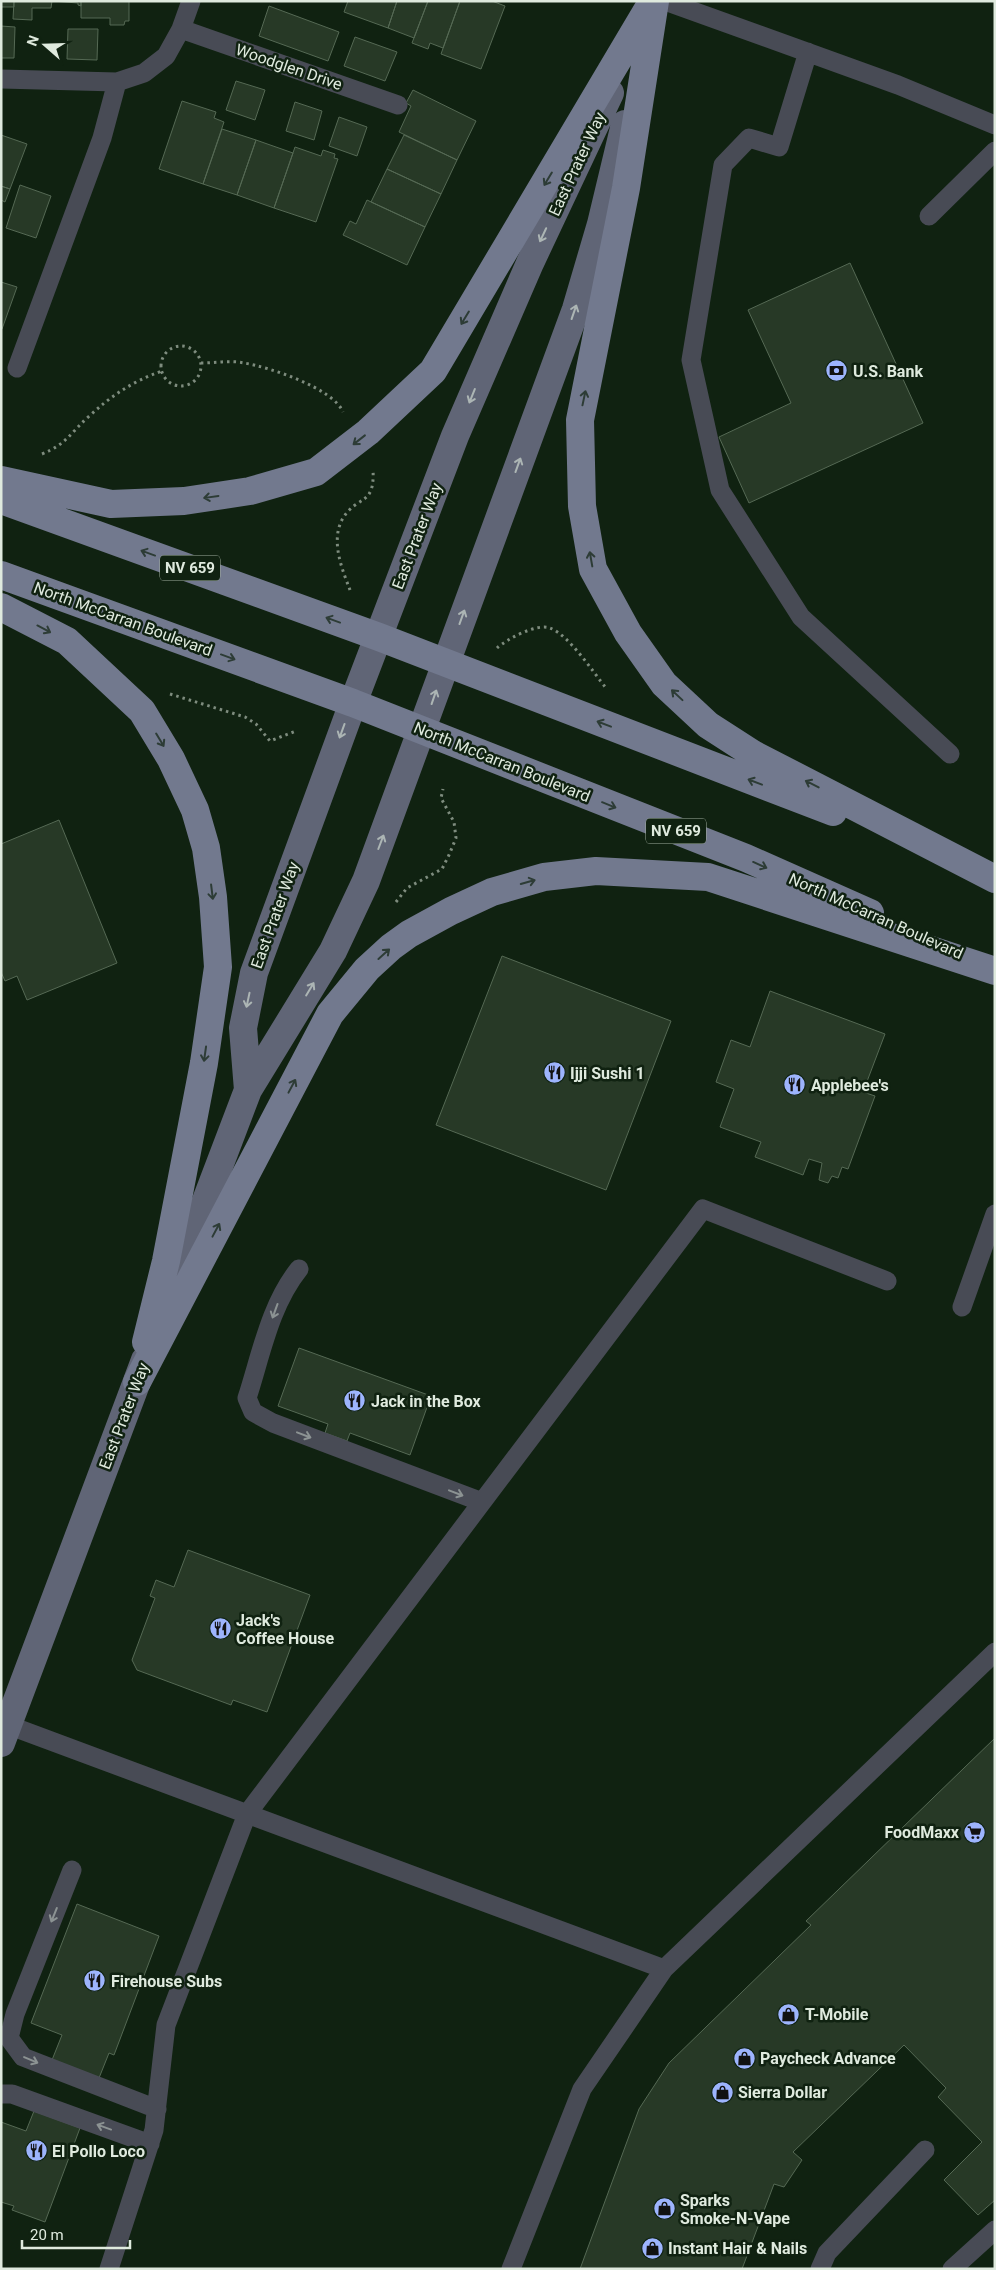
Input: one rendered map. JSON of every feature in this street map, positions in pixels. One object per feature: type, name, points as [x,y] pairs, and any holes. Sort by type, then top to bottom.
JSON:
[{"type":"main road","points":[[1,480],[111,504],[184,500],[250,491],[316,472],[368,432],[433,371],[654,1]]},
{"type":"main road","points":[[654,1],[626,188],[580,420],[582,506],[593,569],[628,633],[664,684],[708,726],[753,754],[995,879]]},
{"type":"main road","name":"East Prater Way","points":[[248,1090],[242,1028],[254,972],[353,703],[490,351],[654,1]]},
{"type":"main road","name":"East Prater Way","points":[[5,1734],[248,1090],[333,951],[366,881],[576,308],[601,224],[654,1]]},
{"type":"main road","name":"NV 659","points":[[1,500],[379,637],[862,824],[995,879]]},
{"type":"main road","name":"North McCarran Boulevard","points":[[1,575],[422,730],[746,858],[995,967]]},
{"type":"main road","points":[[1,607],[66,641],[142,711],[179,776],[195,810],[206,848],[213,897],[218,967],[204,1063],[167,1251],[137,1382]]},
{"type":"main road","points":[[137,1382],[330,1014],[367,969],[391,947],[409,934],[451,911],[492,892],[544,877],[596,870],[708,877],[995,971]]},
{"type":"lane","points":[[1,79],[117,82],[144,74],[166,56],[181,29],[191,1]]},
{"type":"lane","points":[[664,1],[898,85],[995,124]]},
{"type":"lane","name":"Woodglen Drive","points":[[181,29],[398,105]]},
{"type":"lane","points":[[808,52],[779,147],[749,138],[723,165],[691,360],[720,490],[801,617],[950,754]]},
{"type":"lane","points":[[17,368],[102,138],[117,82]]},
{"type":"lane","points":[[929,216],[995,152]]},
{"type":"lane","points":[[109,2269],[154,2130],[166,2025],[247,1814],[703,1209],[887,1282]]},
{"type":"lane","points":[[962,1307],[995,1214]]},
{"type":"lane","points":[[299,1269],[289,1281],[276,1307],[247,1398],[253,1412],[273,1423],[482,1502]]},
{"type":"lane","points":[[511,2269],[582,2089],[664,1969],[995,1652]]},
{"type":"lane","points":[[5,1734],[247,1814],[664,1969]]},
{"type":"lane","points":[[72,1870],[15,2014],[9,2038],[23,2057],[156,2109]]},
{"type":"lane","points":[[1,2094],[12,2094],[150,2144]]},
{"type":"lane","points":[[820,2269],[827,2253],[925,2150]]},
{"type":"lane","points":[[952,2269],[995,2230]]},
{"type":"path","points":[[184,346],[192,349],[199,355],[201,363],[199,374],[193,383],[185,387],[176,387],[166,382],[162,371],[163,357],[173,348],[184,346]]},
{"type":"path","points":[[201,363],[242,362],[277,371],[317,389],[340,404],[346,420]]},
{"type":"path","points":[[36,457],[60,446],[87,418],[134,381],[162,371]]},
{"type":"path","points":[[350,590],[338,556],[337,543],[343,519],[369,496],[374,485],[373,460]]},
{"type":"path","points":[[494,650],[508,638],[536,628],[550,627],[563,636],[612,695]]},
{"type":"path","points":[[164,692],[245,716],[256,724],[270,741],[296,732]]},
{"type":"path","points":[[392,907],[408,888],[442,869],[449,855],[456,838],[454,822],[441,798],[443,789]]},
{"type":"building","points":[[1,1],[14,1],[14,7],[1,7]]},
{"type":"building","points":[[14,1],[52,1],[51,8],[32,8],[32,20],[13,19]]},
{"type":"building","points":[[52,1],[81,1],[81,6],[78,3]]},
{"type":"building","points":[[81,1],[129,1],[129,21],[125,21],[124,25],[110,25],[110,18],[81,18]]},
{"type":"building","points":[[348,1],[397,1],[388,28],[344,12]]},
{"type":"building","points":[[397,1],[428,1],[414,38],[388,28]]},
{"type":"building","points":[[428,1],[460,1],[443,48],[430,43],[428,49],[412,43]]},
{"type":"building","points":[[460,1],[492,1],[505,6],[481,69],[441,54]]},
{"type":"building","points":[[269,6],[339,32],[328,61],[259,36]]},
{"type":"building","points":[[1,26],[15,27],[14,58],[1,58]]},
{"type":"building","points":[[68,29],[98,29],[97,60],[67,59]]},
{"type":"building","points":[[355,37],[397,52],[385,81],[344,66]]},
{"type":"building","points":[[236,81],[265,90],[255,120],[226,110]]},
{"type":"building","points":[[413,90],[476,121],[457,160],[399,132],[411,106],[406,103]]},
{"type":"building","points":[[182,101],[216,112],[214,118],[224,122],[203,184],[159,169]]},
{"type":"building","points":[[295,102],[322,111],[314,140],[286,131]]},
{"type":"building","points":[[339,117],[367,127],[357,156],[329,146]]},
{"type":"building","points":[[222,129],[256,140],[237,195],[203,184]]},
{"type":"building","points":[[1,135],[27,144],[10,189],[1,186]]},
{"type":"building","points":[[404,135],[457,160],[441,194],[387,169]]},
{"type":"building","points":[[256,140],[293,153],[274,208],[237,195]]},
{"type":"building","points":[[295,147],[321,156],[323,150],[335,154],[334,158],[338,159],[316,222],[274,208]]},
{"type":"building","points":[[387,169],[441,194],[425,227],[371,202]]},
{"type":"building","points":[[20,185],[51,196],[36,238],[6,228]]},
{"type":"building","points":[[1,186],[10,189],[5,202],[1,200]]},
{"type":"building","points":[[367,200],[425,227],[407,265],[343,235],[350,221],[356,224]]},
{"type":"building","name":"U.S. Bank","points":[[850,263],[923,423],[749,503],[719,437],[791,403],[748,310]]},
{"type":"building","points":[[1,282],[17,287],[2,329],[1,329]]},
{"type":"building","points":[[59,820],[117,963],[27,1000],[17,976],[5,981],[1,972],[1,844]]},
{"type":"building","name":"Ijji Sushi 1","points":[[502,956],[671,1021],[606,1190],[436,1125]]},
{"type":"building","name":"Applebee's","points":[[770,991],[885,1034],[863,1092],[875,1096],[848,1169],[842,1167],[838,1178],[832,1176],[828,1183],[819,1180],[822,1163],[809,1159],[803,1175],[755,1157],[761,1142],[720,1127],[734,1089],[716,1082],[731,1040],[750,1047]]},
{"type":"building","name":"Jack in the Box","points":[[299,1348],[431,1396],[410,1455],[350,1433],[347,1441],[325,1433],[328,1424],[278,1406]]},
{"type":"building","name":"Jack's Coffee House","points":[[188,1550],[310,1595],[267,1712],[233,1700],[231,1705],[137,1670],[132,1660],[155,1598],[150,1596],[156,1580],[174,1587]]},
{"type":"building","points":[[995,1738],[995,2200],[978,2215],[944,2180],[982,2142],[938,2097],[946,2088],[904,2045],[793,2152],[802,2160],[784,2187],[774,2184],[742,2269],[580,2269],[639,2109],[669,2063],[811,1925],[806,1921]]},
{"type":"building","name":"Firehouse Subs","points":[[77,1904],[159,1936],[114,2055],[109,2053],[95,2088],[48,2070],[62,2035],[31,2023]]},
{"type":"building","name":"El Pollo Loco","points":[[34,2111],[80,2128],[45,2222],[12,2210],[14,2206],[1,2202],[1,2122],[26,2131]]},
{"type":"place","name":"U.S. Bank","points":[[837,371]]},
{"type":"place","name":"Ijji Sushi 1","points":[[554,1073]]},
{"type":"place","name":"Applebee's","points":[[795,1085]]},
{"type":"place","name":"Jack in the Box","points":[[355,1401]]},
{"type":"place","name":"Jack's Coffee House","points":[[220,1629]]},
{"type":"place","name":"FoodMaxx","points":[[975,1832]]},
{"type":"place","name":"Firehouse Subs","points":[[95,1981]]},
{"type":"place","name":"T-Mobile","points":[[789,2014]]},
{"type":"place","name":"Paycheck Advance","points":[[744,2058]]},
{"type":"place","name":"Sierra Dollar","points":[[722,2092]]},
{"type":"place","name":"El Pollo Loco","points":[[36,2151]]},
{"type":"place","name":"Sparks Smoke-N-Vape","points":[[664,2209]]},
{"type":"place","name":"Instant Hair & Nails","points":[[652,2248]]}]
